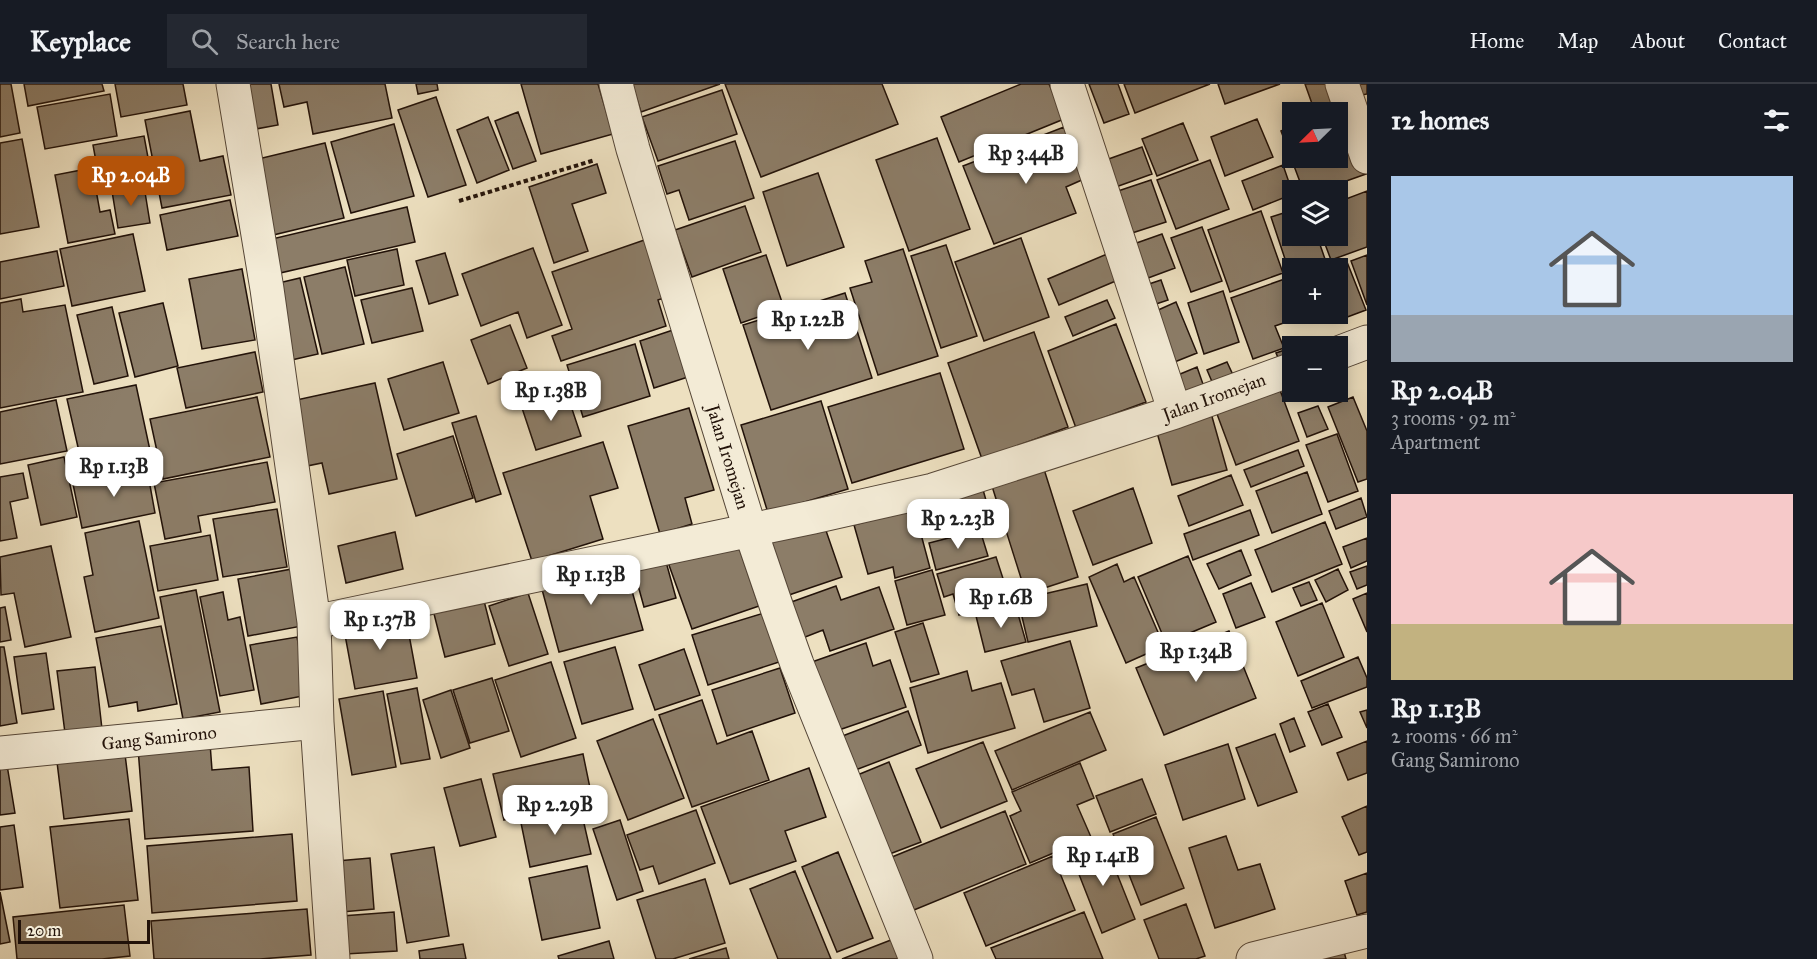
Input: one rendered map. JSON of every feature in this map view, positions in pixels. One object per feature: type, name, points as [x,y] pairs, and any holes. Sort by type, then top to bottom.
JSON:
[{"type":"street","points":[[233,84],[267,289],[314,622],[317,722],[333,959]]},
{"type":"street","name":"Jalan Iromejan","points":[[616,84],[633,148],[750,529],[933,490],[1175,412],[1282,373]]},
{"type":"street","points":[[1067,84],[1175,412]]},
{"type":"street","points":[[1342,84],[1367,157]]},
{"type":"street","points":[[1348,349],[1367,342]]},
{"type":"street","points":[[314,622],[750,529],[797,664],[916,959]]},
{"type":"street","name":"Gang Samirono","points":[[0,753],[317,722]]},
{"type":"street","points":[[1253,959],[1367,932]]},
{"type":"path","points":[[459,201],[633,148]]},
{"type":"building","points":[[0,84],[11,84],[20,133],[0,137]]},
{"type":"building","points":[[24,84],[102,84],[104,91],[28,106]]},
{"type":"building","points":[[115,84],[183,84],[187,105],[121,117]]},
{"type":"building","points":[[237,84],[271,84],[278,125],[245,131]]},
{"type":"building","points":[[279,84],[385,84],[392,118],[313,134],[307,102],[284,107]]},
{"type":"building","points":[[416,84],[437,84],[438,90],[418,94]]},
{"type":"building","points":[[521,84],[598,84],[613,134],[541,154]]},
{"type":"building","points":[[632,84],[720,84],[641,112]]},
{"type":"building","points":[[725,84],[882,84],[898,124],[761,177]]},
{"type":"building","points":[[1021,84],[1049,84],[1064,119],[959,162],[941,117]]},
{"type":"building","points":[[1089,84],[1118,84],[1129,114],[1104,123]]},
{"type":"building","points":[[1124,84],[1210,84],[1135,113]]},
{"type":"building","points":[[1218,84],[1280,84],[1225,104]]},
{"type":"building","points":[[1305,84],[1332,84],[1339,102],[1311,102]]},
{"type":"building","points":[[1358,84],[1367,84],[1367,94],[1362,95]]},
{"type":"building","points":[[722,90],[737,134],[658,161],[642,117]]},
{"type":"building","points":[[110,94],[117,136],[45,149],[37,107]]},
{"type":"building","points":[[436,97],[466,185],[428,197],[398,110]]},
{"type":"building","points":[[190,111],[200,161],[223,156],[231,195],[162,208],[145,120]]},
{"type":"building","points":[[518,112],[536,161],[513,169],[495,121]]},
{"type":"building","points":[[488,117],[509,170],[477,183],[457,130]]},
{"type":"building","points":[[1257,119],[1273,157],[1225,176],[1211,137]]},
{"type":"building","points":[[1183,123],[1198,160],[1157,176],[1142,139]]},
{"type":"building","points":[[394,124],[414,196],[351,213],[331,142]]},
{"type":"building","points":[[1348,124],[1366,174],[1348,180],[1299,180],[1295,168],[1348,168]]},
{"type":"building","points":[[1064,127],[1084,179],[1066,187],[1076,213],[994,244],[963,166]]},
{"type":"building","points":[[144,136],[149,163],[139,165],[142,182],[101,189],[93,145]]},
{"type":"building","points":[[937,138],[970,229],[909,251],[876,160]]},
{"type":"building","points":[[22,139],[39,227],[0,234],[0,143]]},
{"type":"building","points":[[735,141],[754,198],[689,220],[679,190],[667,194],[658,166]]},
{"type":"building","points":[[325,143],[344,218],[269,236],[250,161]]},
{"type":"building","points":[[1142,147],[1152,174],[1113,188],[1103,161]]},
{"type":"building","points":[[1210,160],[1229,209],[1176,229],[1157,180]]},
{"type":"building","points":[[597,164],[606,193],[572,204],[588,251],[554,263],[529,187]]},
{"type":"building","points":[[1282,165],[1288,180],[1282,180],[1282,198],[1253,210],[1242,181]]},
{"type":"building","points":[[92,168],[100,212],[110,210],[115,234],[68,243],[55,175]]},
{"type":"building","points":[[818,173],[844,247],[787,266],[763,192]]},
{"type":"building","points":[[1151,180],[1166,222],[1129,234],[1115,192]]},
{"type":"building","points":[[144,186],[150,223],[118,228],[112,191]]},
{"type":"building","points":[[1367,191],[1367,247],[1337,258],[1330,258],[1326,246],[1348,246],[1348,198]]},
{"type":"building","points":[[230,200],[238,236],[167,250],[160,215]]},
{"type":"building","points":[[745,206],[761,252],[692,277],[675,230]]},
{"type":"building","points":[[407,207],[415,242],[280,273],[272,239]]},
{"type":"building","points":[[1261,211],[1282,273],[1230,292],[1208,230]]},
{"type":"building","points":[[1282,214],[1282,246],[1320,246],[1325,258],[1285,258],[1271,217]]},
{"type":"building","points":[[1202,227],[1222,281],[1191,292],[1171,238]]},
{"type":"building","points":[[133,234],[145,291],[72,306],[60,249]]},
{"type":"building","points":[[1162,234],[1175,268],[1140,281],[1128,246]]},
{"type":"building","points":[[653,237],[672,295],[658,300],[666,326],[561,361],[552,336],[572,329],[552,272]]},
{"type":"building","points":[[1021,238],[1049,317],[984,341],[955,262]]},
{"type":"building","points":[[946,245],[977,336],[941,348],[911,256]]},
{"type":"building","points":[[533,248],[562,325],[527,338],[518,312],[481,326],[462,274]]},
{"type":"building","points":[[397,249],[404,285],[355,296],[347,260]]},
{"type":"building","points":[[903,249],[938,356],[878,375],[850,288],[872,282],[865,261]]},
{"type":"building","points":[[57,251],[64,286],[0,299],[0,262]]},
{"type":"building","points":[[445,253],[458,295],[429,304],[416,261]]},
{"type":"building","points":[[1107,254],[1118,280],[1059,305],[1048,279]]},
{"type":"building","points":[[766,255],[784,308],[741,323],[723,269]]},
{"type":"building","points":[[1367,255],[1367,305],[1351,261]]},
{"type":"building","points":[[1348,265],[1366,310],[1348,317]]},
{"type":"building","points":[[345,267],[364,344],[322,354],[304,277]]},
{"type":"building","points":[[242,269],[255,340],[202,349],[189,279]]},
{"type":"building","points":[[300,278],[318,354],[287,361],[270,285]]},
{"type":"building","points":[[1161,280],[1168,300],[1144,308],[1137,288]]},
{"type":"building","points":[[1282,280],[1282,324],[1275,326],[1282,349],[1253,359],[1231,298]]},
{"type":"building","points":[[412,288],[423,331],[372,343],[361,300]]},
{"type":"building","points":[[1223,291],[1239,342],[1204,354],[1188,303]]},
{"type":"building","points":[[845,293],[872,378],[771,410],[743,325]]},
{"type":"building","points":[[21,299],[23,312],[65,305],[83,392],[0,408],[0,303]]},
{"type":"building","points":[[1107,300],[1115,318],[1073,336],[1065,317]]},
{"type":"building","points":[[1176,302],[1197,353],[1167,365],[1147,315]]},
{"type":"building","points":[[163,303],[178,366],[135,377],[119,313]]},
{"type":"building","points":[[112,307],[128,376],[94,384],[77,315]]},
{"type":"building","points":[[1116,324],[1146,402],[1076,428],[1048,351]]},
{"type":"building","points":[[510,325],[527,368],[488,384],[471,340]]},
{"type":"building","points":[[673,330],[688,377],[654,388],[640,341]]},
{"type":"building","points":[[1034,332],[1068,427],[982,459],[948,363]]},
{"type":"building","points":[[635,344],[650,396],[583,417],[567,365]]},
{"type":"building","points":[[1282,351],[1282,367],[1276,353]]},
{"type":"building","points":[[255,352],[263,392],[186,408],[177,368]]},
{"type":"building","points":[[443,362],[459,413],[404,430],[388,379]]},
{"type":"building","points":[[1227,362],[1233,375],[1213,384],[1207,370]]},
{"type":"building","points":[[1197,367],[1204,387],[1181,397],[1173,377]]},
{"type":"building","points":[[940,373],[964,449],[852,483],[828,407]]},
{"type":"building","points":[[1277,382],[1282,402],[1284,402],[1299,441],[1236,465],[1214,406]]},
{"type":"building","points":[[375,383],[397,479],[329,494],[322,463],[302,467],[287,402]]},
{"type":"building","points":[[136,385],[151,455],[83,469],[67,399]]},
{"type":"building","points":[[567,394],[581,436],[536,450],[522,408]]},
{"type":"building","points":[[257,397],[270,457],[163,479],[150,419]]},
{"type":"building","points":[[1353,397],[1367,431],[1367,479],[1358,482],[1328,407],[1340,402],[1348,402],[1348,399]]},
{"type":"building","points":[[56,400],[67,451],[0,464],[0,412]]},
{"type":"building","points":[[821,401],[848,489],[768,513],[741,425]]},
{"type":"building","points":[[1318,406],[1328,429],[1307,437],[1298,413]]},
{"type":"building","points":[[689,408],[714,490],[685,498],[692,524],[660,534],[628,426]]},
{"type":"building","points":[[1211,413],[1227,470],[1172,485],[1156,429]]},
{"type":"building","points":[[476,416],[501,494],[476,502],[452,423]]},
{"type":"building","points":[[1337,434],[1358,491],[1328,502],[1306,445]]},
{"type":"building","points":[[453,436],[473,498],[416,516],[397,454]]},
{"type":"building","points":[[603,442],[618,488],[590,496],[603,539],[532,561],[503,473]]},
{"type":"building","points":[[1298,450],[1304,466],[1251,487],[1244,470]]},
{"type":"building","points":[[64,457],[77,517],[41,525],[28,465]]},
{"type":"building","points":[[267,462],[275,502],[198,516],[201,532],[165,539],[154,483]]},
{"type":"building","points":[[1043,466],[1078,577],[1026,594],[991,483]]},
{"type":"building","points":[[147,469],[155,513],[82,528],[73,484]]},
{"type":"building","points":[[1307,472],[1322,514],[1272,533],[1256,491]]},
{"type":"building","points":[[23,473],[28,498],[10,502],[17,538],[0,541],[0,477]]},
{"type":"building","points":[[1231,475],[1243,505],[1189,526],[1178,496]]},
{"type":"building","points":[[980,479],[991,518],[926,536],[915,497]]},
{"type":"building","points":[[1133,488],[1152,543],[1093,565],[1073,511]]},
{"type":"building","points":[[1361,498],[1367,517],[1336,529],[1329,511]]},
{"type":"building","points":[[914,508],[930,568],[895,578],[893,567],[868,574],[854,525]]},
{"type":"building","points":[[277,509],[287,567],[223,577],[213,519]]},
{"type":"building","points":[[1250,510],[1259,535],[1193,560],[1184,534]]},
{"type":"building","points":[[822,519],[842,577],[783,597],[763,539]]},
{"type":"building","points":[[139,521],[159,618],[95,632],[84,577],[93,575],[85,533]]},
{"type":"building","points":[[1325,522],[1342,564],[1272,592],[1255,550]]},
{"type":"building","points":[[980,530],[988,556],[936,570],[929,543]]},
{"type":"building","points":[[395,532],[403,569],[346,583],[338,546]]},
{"type":"building","points":[[210,535],[218,580],[158,591],[150,546]]},
{"type":"building","points":[[1367,538],[1367,561],[1351,568],[1343,547]]},
{"type":"building","points":[[738,544],[759,606],[692,629],[665,554]]},
{"type":"building","points":[[51,546],[71,637],[25,647],[14,593],[1,595],[0,557]]},
{"type":"building","points":[[1241,550],[1251,575],[1219,589],[1207,564]]},
{"type":"building","points":[[663,551],[676,598],[644,607],[631,560]]},
{"type":"building","points":[[1188,556],[1216,622],[1166,643],[1138,577]]},
{"type":"building","points":[[996,557],[1010,600],[959,615],[953,594],[944,597],[937,574]]},
{"type":"building","points":[[623,559],[643,630],[559,652],[540,582]]},
{"type":"building","points":[[1117,564],[1124,582],[1134,577],[1164,646],[1126,663],[1089,577]]},
{"type":"building","points":[[1367,566],[1367,585],[1357,589],[1350,572]]},
{"type":"building","points":[[292,569],[302,626],[248,636],[238,579]]},
{"type":"building","points":[[1338,569],[1348,590],[1326,602],[1315,580]]},
{"type":"building","points":[[932,570],[945,615],[907,625],[895,581]]},
{"type":"building","points":[[1309,582],[1317,600],[1301,606],[1293,588]]},
{"type":"building","points":[[1251,583],[1265,617],[1236,628],[1223,594]]},
{"type":"building","points":[[1087,584],[1097,626],[1028,642],[1018,600]]},
{"type":"building","points":[[836,586],[841,600],[879,587],[894,629],[830,651],[823,630],[795,641],[783,605]]},
{"type":"building","points":[[196,590],[220,712],[183,719],[160,597]]},
{"type":"building","points":[[223,592],[228,620],[240,617],[254,690],[220,696],[200,597]]},
{"type":"building","points":[[482,593],[495,644],[445,657],[432,606]]},
{"type":"building","points":[[528,593],[548,654],[509,666],[489,606]]},
{"type":"building","points":[[1367,593],[1367,632],[1353,599]]},
{"type":"building","points":[[1322,603],[1344,657],[1298,676],[1276,622]]},
{"type":"building","points":[[5,607],[11,640],[0,642],[0,608]]},
{"type":"building","points":[[1016,607],[1026,642],[985,652],[976,616]]},
{"type":"building","points":[[405,613],[417,678],[355,689],[343,624]]},
{"type":"building","points":[[764,613],[779,662],[708,685],[692,635]]},
{"type":"building","points":[[923,623],[939,674],[911,682],[895,632]]},
{"type":"building","points":[[161,626],[177,704],[138,711],[137,702],[109,707],[96,638]]},
{"type":"building","points":[[1229,631],[1256,698],[1164,735],[1136,668]]},
{"type":"building","points":[[297,637],[308,695],[261,704],[250,645]]},
{"type":"building","points":[[1070,641],[1090,708],[1044,722],[1034,689],[1012,695],[1001,661]]},
{"type":"building","points":[[866,643],[873,666],[890,660],[906,707],[833,732],[809,663]]},
{"type":"building","points":[[0,647],[4,647],[17,723],[0,726]]},
{"type":"building","points":[[615,647],[633,709],[582,724],[564,662]]},
{"type":"building","points":[[684,649],[700,695],[655,710],[639,665]]},
{"type":"building","points":[[46,653],[54,709],[22,714],[14,657]]},
{"type":"building","points":[[1358,657],[1367,678],[1367,687],[1312,708],[1301,681]]},
{"type":"building","points":[[551,662],[576,738],[521,757],[495,680]]},
{"type":"building","points":[[95,667],[102,729],[65,733],[57,671]]},
{"type":"building","points":[[780,668],[795,713],[727,736],[712,690]]},
{"type":"building","points":[[967,671],[972,691],[1001,683],[1015,728],[928,753],[910,688]]},
{"type":"building","points":[[492,678],[509,731],[470,743],[453,690]]},
{"type":"building","points":[[417,688],[430,759],[401,764],[387,694]]},
{"type":"building","points":[[451,690],[470,748],[441,758],[423,700]]},
{"type":"building","points":[[383,691],[396,767],[352,775],[339,699]]},
{"type":"building","points":[[702,700],[717,744],[752,731],[769,780],[692,807],[659,715]]},
{"type":"building","points":[[1328,704],[1342,737],[1322,745],[1308,712]]},
{"type":"building","points":[[1367,710],[1367,728],[1360,712]]},
{"type":"building","points":[[908,711],[921,745],[845,774],[832,740]]},
{"type":"building","points":[[1090,712],[1106,750],[1012,790],[995,751]]},
{"type":"building","points":[[1294,718],[1305,746],[1290,752],[1280,724]]},
{"type":"building","points":[[653,719],[684,798],[628,820],[597,741]]},
{"type":"building","points":[[1275,734],[1297,792],[1258,806],[1236,748]]},
{"type":"building","points":[[1367,741],[1367,773],[1348,780],[1337,753]]},
{"type":"building","points":[[983,742],[1007,801],[941,828],[916,769]]},
{"type":"building","points":[[210,743],[212,770],[249,767],[253,831],[145,839],[138,748]]},
{"type":"building","points":[[1228,744],[1245,799],[1183,820],[1165,765]]},
{"type":"building","points":[[124,746],[132,811],[64,819],[56,754]]},
{"type":"building","points":[[583,754],[590,788],[540,800],[542,811],[504,820],[493,774]]},
{"type":"building","points":[[6,759],[15,813],[0,815],[0,760]]},
{"type":"building","points":[[889,762],[921,842],[887,855],[855,776]]},
{"type":"building","points":[[1080,763],[1094,798],[1077,805],[1091,837],[1030,863],[1010,816],[1021,811],[1012,792]]},
{"type":"building","points":[[809,768],[826,817],[785,831],[796,861],[730,884],[701,807]]},
{"type":"building","points":[[481,779],[496,837],[460,846],[444,788]]},
{"type":"building","points":[[1142,779],[1156,814],[1110,832],[1096,796]]},
{"type":"building","points":[[580,806],[591,854],[530,867],[520,818]]},
{"type":"building","points":[[1367,806],[1367,852],[1359,855],[1342,817]]},
{"type":"building","points":[[696,810],[715,863],[659,884],[653,866],[640,870],[627,835]]},
{"type":"building","points":[[1005,811],[1026,864],[914,910],[892,857]]},
{"type":"building","points":[[1156,817],[1184,888],[1141,905],[1113,834]]},
{"type":"building","points":[[129,819],[138,900],[60,908],[50,827]]},
{"type":"building","points":[[620,820],[643,891],[617,900],[593,829]]},
{"type":"building","points":[[14,825],[23,887],[0,890],[0,827]]},
{"type":"building","points":[[292,834],[297,901],[152,913],[147,846]]},
{"type":"building","points":[[1226,836],[1238,870],[1260,864],[1275,909],[1215,928],[1189,848]]},
{"type":"building","points":[[1104,841],[1135,919],[1102,933],[1071,854]]},
{"type":"building","points":[[434,847],[449,936],[407,943],[391,854]]},
{"type":"building","points":[[838,852],[873,938],[837,952],[802,867]]},
{"type":"building","points":[[1053,856],[1075,910],[986,946],[964,893]]},
{"type":"building","points":[[370,858],[374,909],[342,912],[337,861]]},
{"type":"building","points":[[587,866],[600,928],[542,940],[529,878]]},
{"type":"building","points":[[795,871],[831,959],[778,959],[750,889]]},
{"type":"building","points":[[1367,873],[1367,912],[1357,915],[1345,881]]},
{"type":"building","points":[[705,879],[725,943],[673,959],[656,959],[637,900]]},
{"type":"building","points":[[0,892],[10,942],[0,944]]},
{"type":"building","points":[[1186,904],[1205,956],[1196,959],[1159,959],[1144,920]]},
{"type":"building","points":[[124,905],[130,956],[102,959],[17,959],[13,917]]},
{"type":"building","points":[[307,909],[311,955],[260,959],[154,959],[151,921]]},
{"type":"building","points":[[394,912],[397,951],[345,954],[342,916]]},
{"type":"building","points":[[1084,912],[1103,959],[996,959],[991,948]]},
{"type":"building","points":[[896,938],[905,959],[842,959]]},
{"type":"building","points":[[609,941],[614,959],[559,959],[558,956]]},
{"type":"building","points":[[463,944],[466,959],[420,959],[419,951]]},
{"type":"building","points":[[726,948],[729,959],[689,959]]},
{"type":"building","points":[[1343,948],[1346,959],[1305,959]]}]
